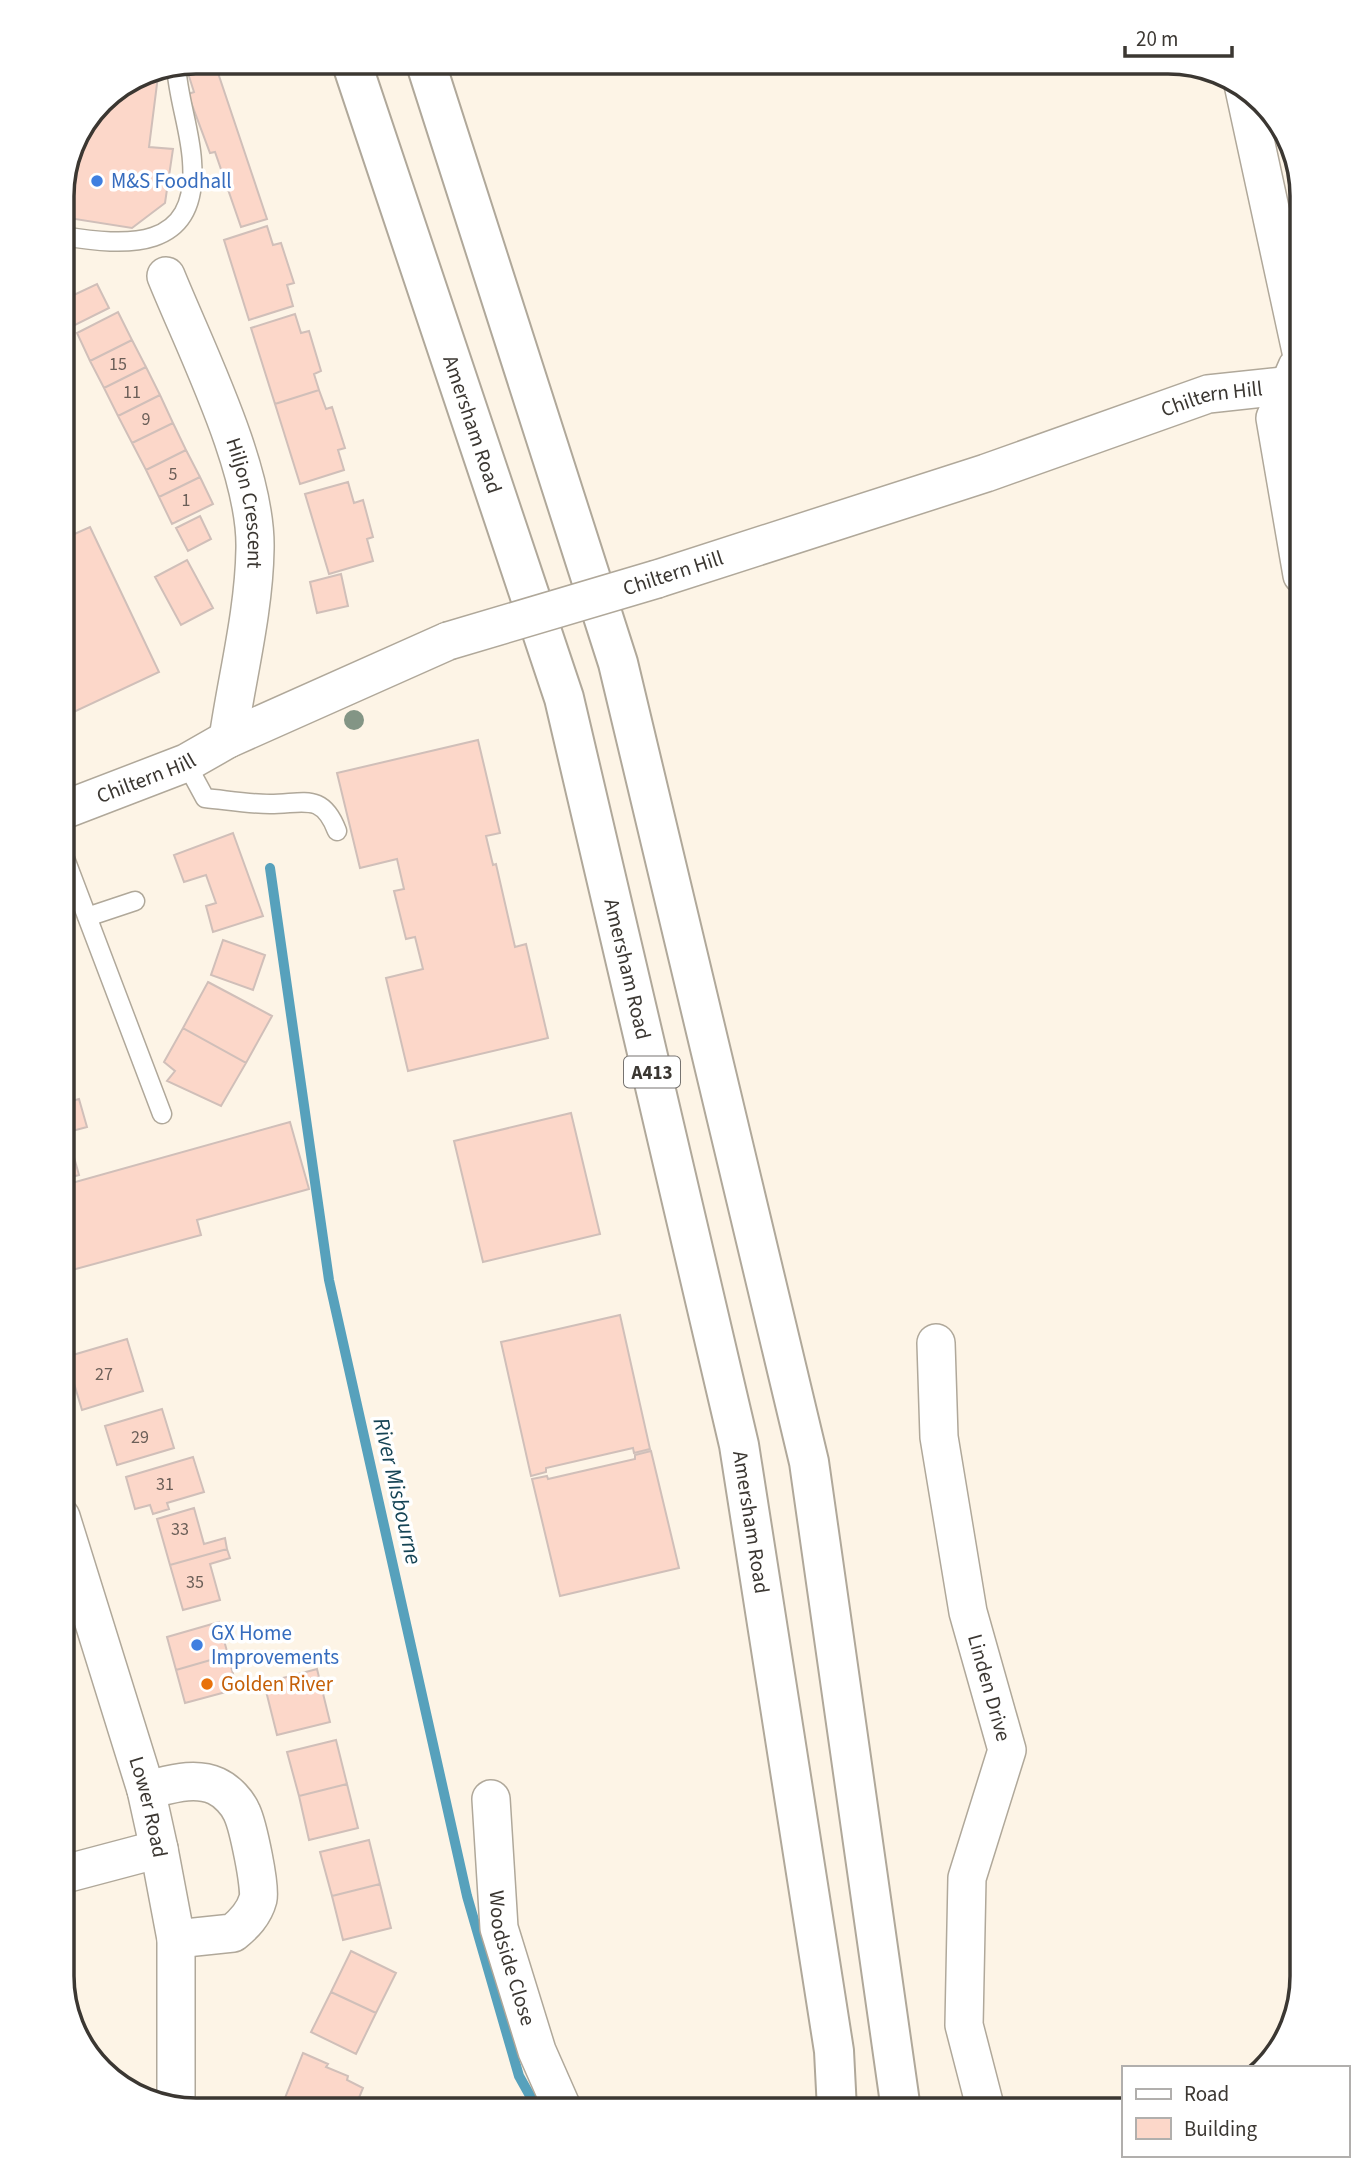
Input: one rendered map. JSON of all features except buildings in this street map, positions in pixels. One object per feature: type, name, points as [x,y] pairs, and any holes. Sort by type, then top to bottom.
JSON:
[{"type":"highway","name":"Amersham Road","points":[[355,74],[564,698],[739,1445],[834,2051],[836,2098]]},
{"type":"highway","name":"A413","points":[[429,74],[618,663],[809,1462],[899,2098]]},
{"type":"street","points":[[1247,103],[1290,324]]},
{"type":"street","name":"Hiljon Crescent","points":[[166,276],[227,424],[249,498],[255,548],[228,739]]},
{"type":"street","name":"Chiltern Hill","points":[[74,806],[186,763],[228,739],[448,641],[657,579],[986,473],[1208,394],[1290,372]]},
{"type":"street","points":[[1290,388],[1275,418],[1290,505]]},
{"type":"street","name":"Linden Drive","points":[[936,1343],[939,1437],[968,1612],[1007,1750],[967,1878],[964,2025],[983,2098]]},
{"type":"street","name":"Lower Road","points":[[74,1559],[146,1790],[159,1849],[176,1939],[176,2096]]},
{"type":"street","points":[[146,1790],[175,1783],[204,1782],[218,1787],[230,1796],[243,1814],[259,1895],[254,1911],[233,1933],[176,1939]]},
{"type":"street","name":"Woodside Close","points":[[491,1799],[499,1928],[537,2051],[557,2097]]},
{"type":"street","points":[[74,1872],[159,1849]]},
{"type":"lane","points":[[74,237],[122,243],[143,242],[161,235],[177,221],[189,197],[192,161],[177,76]]},
{"type":"lane","points":[[186,763],[205,798],[271,804],[295,801],[317,803],[331,814],[337,831]]},
{"type":"lane","points":[[74,882],[162,1114]]},
{"type":"lane","points":[[87,917],[135,901]]},
{"type":"waterway","name":"River Misbourne","points":[[270,868],[329,1280],[467,1896],[519,2076],[531,2097]]},
{"type":"place","name":"M&S Foodhall","points":[[97,181]]},
{"type":"place","name":"GX Home Improvements","points":[[197,1645]]},
{"type":"place","name":"Golden River","points":[[207,1684]]}]
